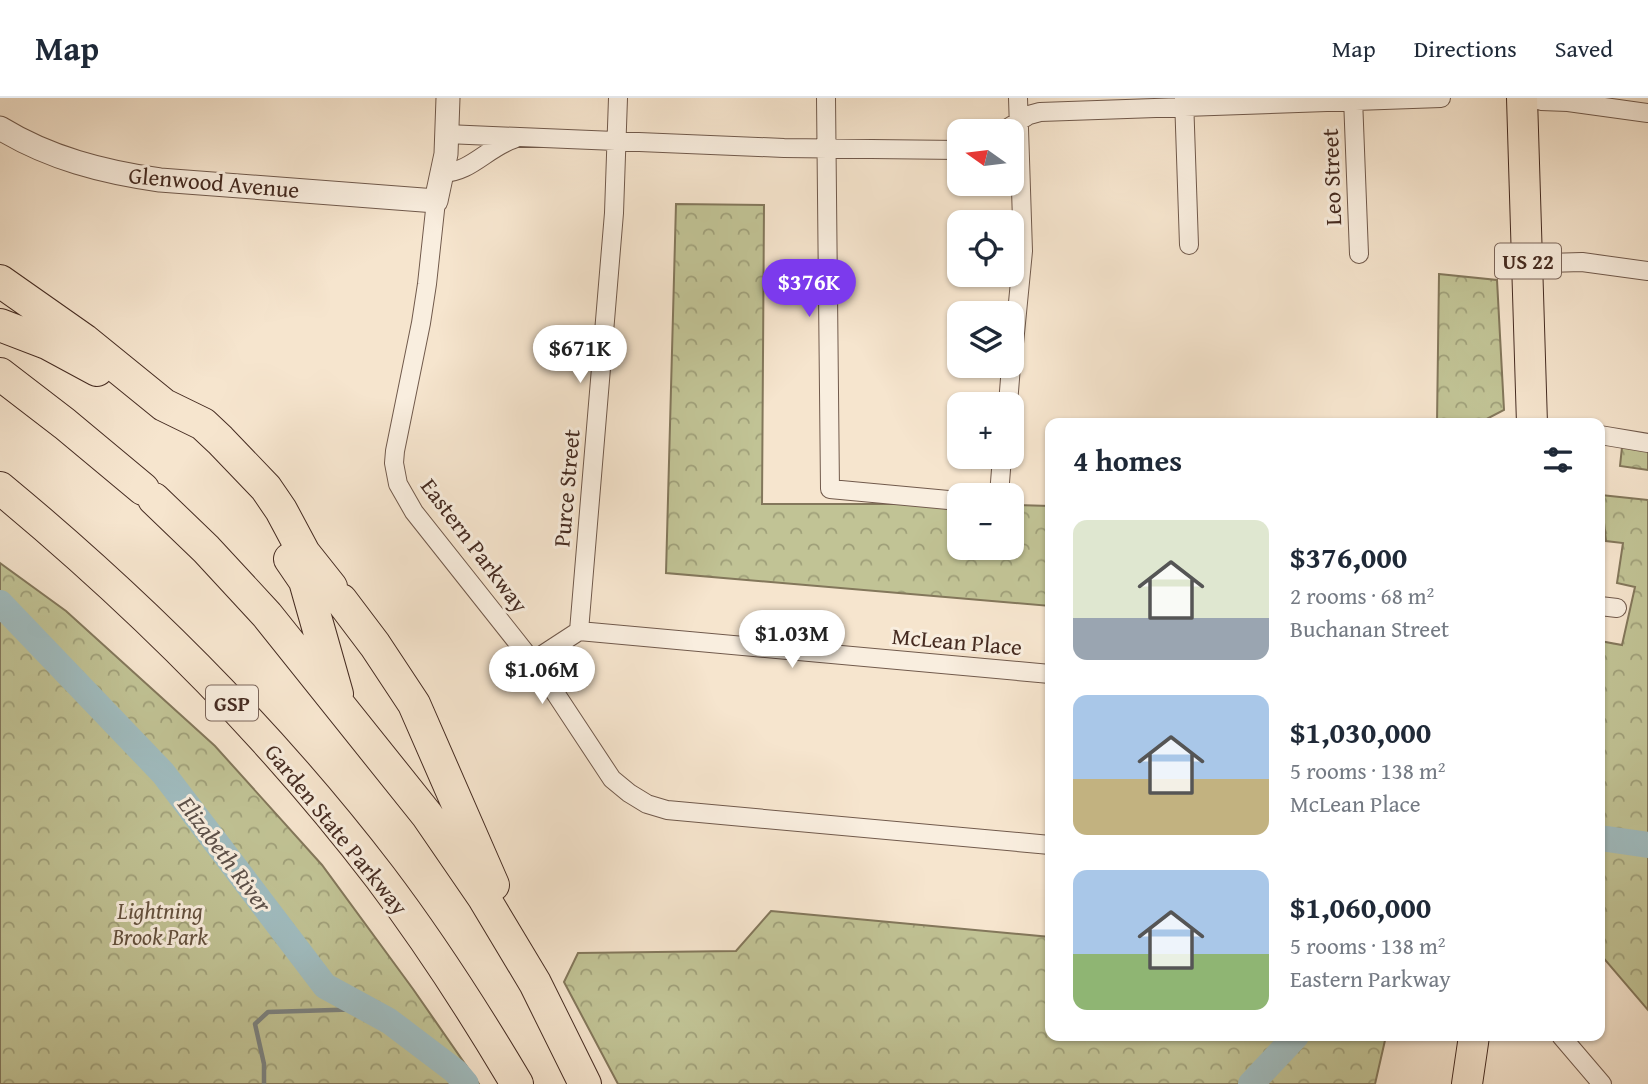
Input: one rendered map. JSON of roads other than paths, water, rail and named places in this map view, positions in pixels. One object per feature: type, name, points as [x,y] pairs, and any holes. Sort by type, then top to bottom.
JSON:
[{"type":"highway","name":"US 22","points":[[1535,99],[1547,263],[1552,418]]},
{"type":"highway","name":"US 22","points":[[1532,418],[1535,99]]},
{"type":"highway","points":[[0,281],[84,340],[156,399],[252,498],[305,581],[341,706]]},
{"type":"highway","points":[[0,325],[47,343],[203,424],[246,465],[274,498],[304,553],[381,653],[414,704],[535,983],[579,1072]]},
{"type":"highway","points":[[0,374],[57,417],[149,494],[244,589],[427,815],[460,862],[535,983]]},
{"type":"highway","name":"Garden State Parkway","points":[[0,488],[86,561],[145,616],[204,673],[278,754],[381,879],[431,948],[513,1076]]},
{"type":"highway","points":[[1447,1084],[1453,1041]]},
{"type":"highway","points":[[1466,1084],[1473,1041]]},
{"type":"street","points":[[436,201],[446,154],[448,98]]},
{"type":"street","name":"Purce Street","points":[[579,631],[613,227],[618,98]]},
{"type":"street","points":[[826,98],[830,489],[947,500]]},
{"type":"street","points":[[1018,98],[1019,119]]},
{"type":"street","points":[[1021,119],[1040,112],[1184,103],[1441,98]]},
{"type":"street","name":"Leo Street","points":[[1353,99],[1359,254]]},
{"type":"street","points":[[1535,99],[1607,103],[1648,113]]},
{"type":"street","points":[[1184,103],[1189,244]]},
{"type":"street","name":"Glenwood Avenue","points":[[0,128],[63,158],[126,175],[160,180],[436,201]]},
{"type":"street","points":[[446,134],[827,149],[947,150]]},
{"type":"street","points":[[442,173],[461,170],[504,142],[521,138]]},
{"type":"street","points":[[1018,301],[1023,251],[1021,196]]},
{"type":"street","name":"Eastern Parkway","points":[[436,201],[422,314],[396,440],[396,474],[402,493],[414,512],[533,661],[612,779],[647,804],[667,810],[1045,845]]},
{"type":"street","points":[[1547,263],[1582,262],[1648,271]]},
{"type":"street","points":[[1605,436],[1648,443]]},
{"type":"street","points":[[533,661],[579,631]]},
{"type":"street","name":"McLean Place","points":[[579,631],[1045,674]]},
{"type":"street","points":[[1566,1041],[1602,1084]]},
{"type":"waterway","name":"Elizabeth River","points":[[0,603],[163,773],[325,986],[389,1021],[455,1071],[466,1084]]},
{"type":"waterway","name":"Elizabeth River","points":[[1605,839],[1648,845]]},
{"type":"waterway","points":[[264,1084],[264,1064],[255,1024],[268,1012],[366,1009]]},
{"type":"waterway","name":"Elizabeth River","points":[[1251,1084],[1291,1041]]},
{"type":"park label","name":"Lightning Brook Park","points":[[160,923]]}]
